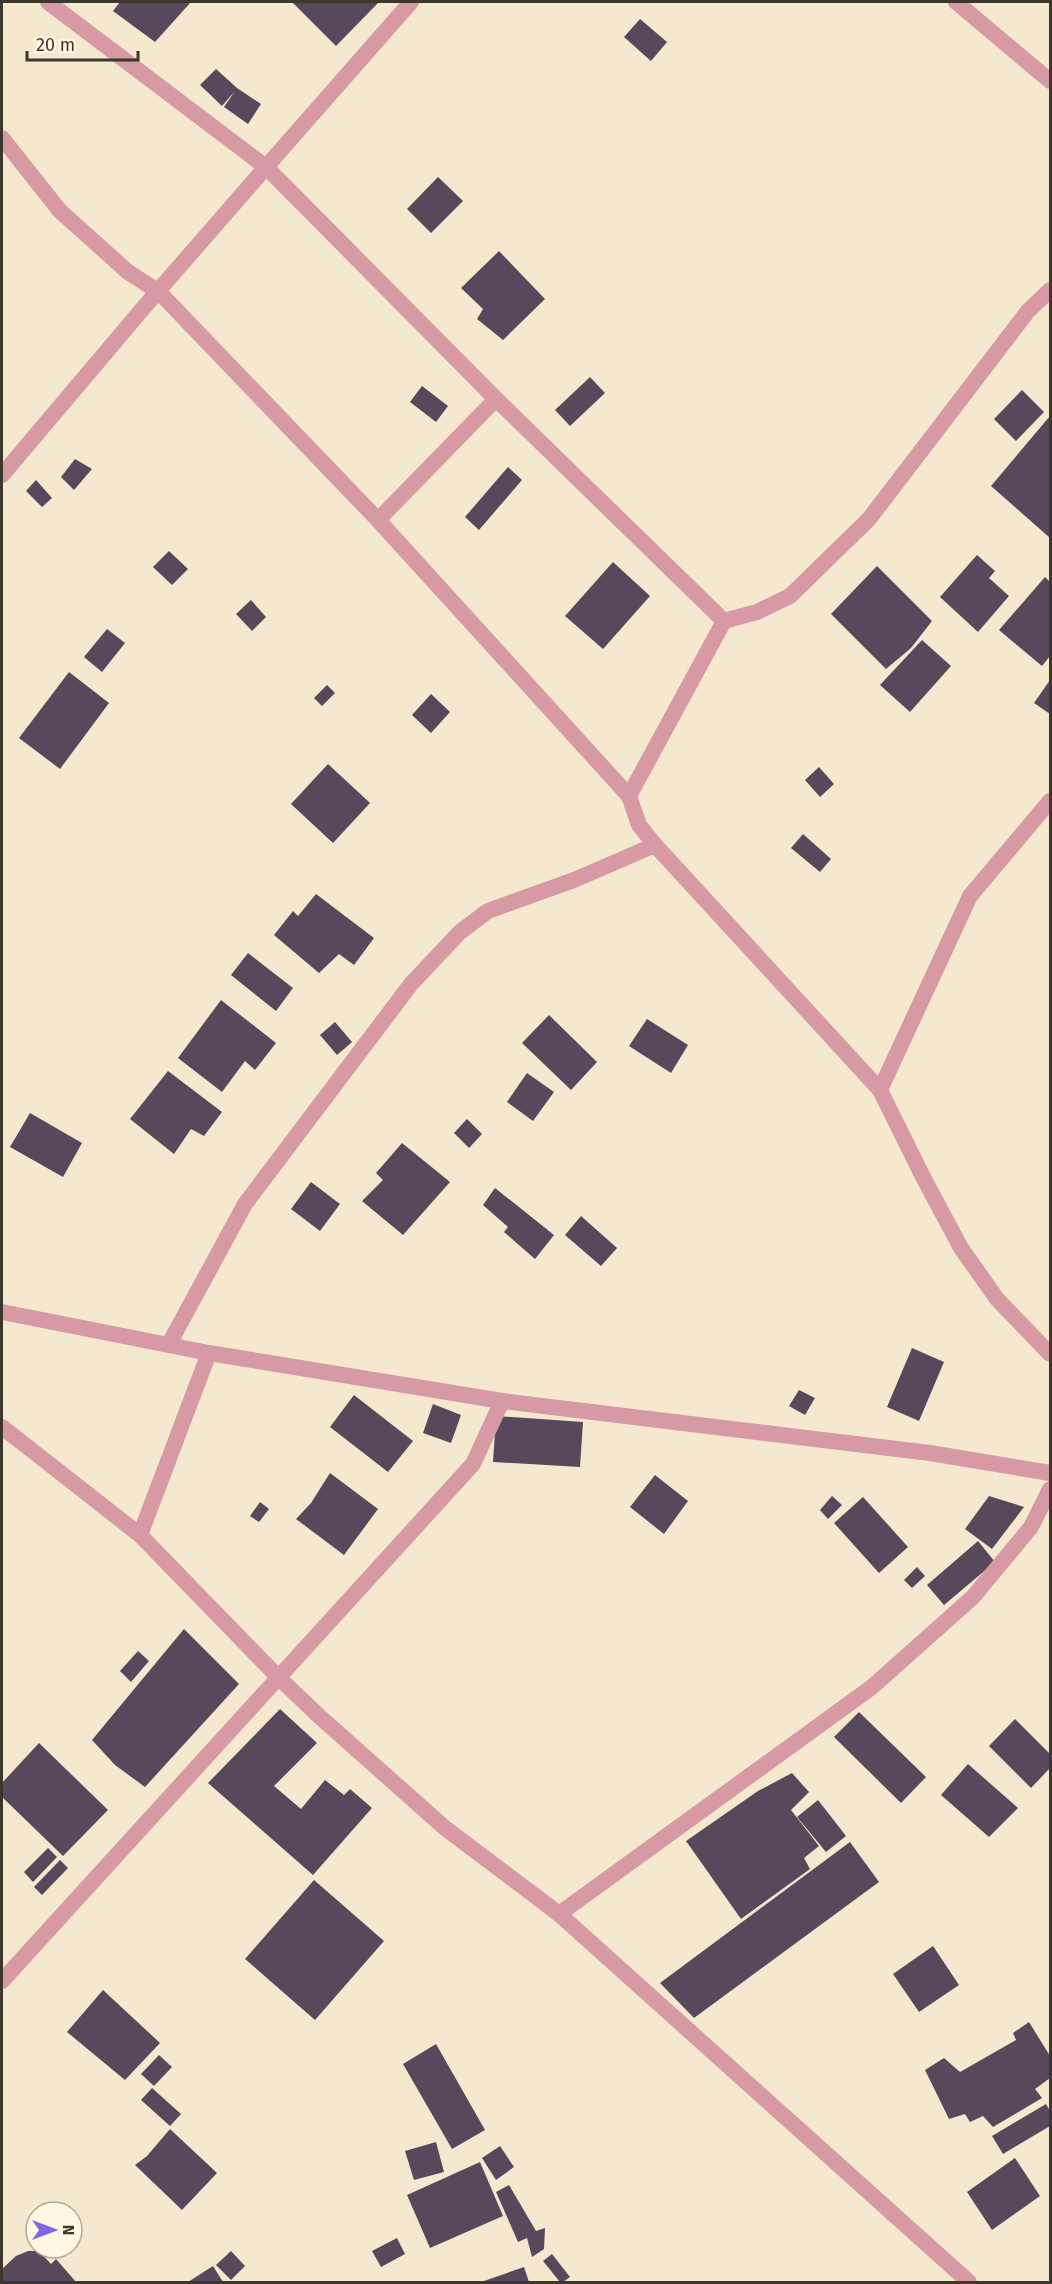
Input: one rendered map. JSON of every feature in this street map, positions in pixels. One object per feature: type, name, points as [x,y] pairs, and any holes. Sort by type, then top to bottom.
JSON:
[{"type":"street","points":[[48,2],[266,167],[496,399],[723,621]]},
{"type":"street","points":[[2,475],[411,2]]},
{"type":"street","points":[[956,2],[1050,81]]},
{"type":"street","points":[[2,138],[60,211],[128,272],[159,292],[378,520],[629,796],[639,825],[655,845],[880,1090],[961,1248],[997,1299],[1050,1354]]},
{"type":"street","points":[[629,796],[723,621],[757,612],[790,596],[869,519],[1028,311],[1050,290]]},
{"type":"street","points":[[378,520],[496,399]]},
{"type":"street","points":[[880,1090],[970,896],[1050,801]]},
{"type":"street","points":[[169,1344],[245,1204],[411,984],[459,932],[488,911],[574,880],[655,845]]},
{"type":"street","points":[[2,1312],[209,1353],[502,1401],[930,1452],[1050,1473]]},
{"type":"street","points":[[140,1535],[209,1353]]},
{"type":"street","points":[[2,1981],[473,1464],[502,1401]]},
{"type":"street","points":[[2,1427],[140,1535],[278,1677],[445,1828],[559,1914],[969,2283]]},
{"type":"street","points":[[559,1914],[872,1687],[973,1597],[1031,1527],[1050,1489]]},
{"type":"building","points":[[120,2],[191,2],[155,42],[113,11]]},
{"type":"building","points":[[292,2],[379,2],[336,46]]},
{"type":"building","points":[[640,19],[667,42],[651,61],[624,37]]},
{"type":"building","points":[[216,69],[237,88],[261,104],[248,124],[224,107],[235,91],[222,106],[200,85]]},
{"type":"building","points":[[438,177],[463,201],[431,233],[407,209]]},
{"type":"building","points":[[499,251],[545,299],[503,340],[477,319],[483,309],[461,288]]},
{"type":"building","points":[[590,377],[605,393],[570,426],[555,410]]},
{"type":"building","points":[[422,386],[448,406],[436,422],[410,402]]},
{"type":"building","points":[[1022,390],[1044,412],[1016,441],[994,419]]},
{"type":"building","points":[[1050,416],[1050,538],[991,486]]},
{"type":"building","points":[[75,459],[92,469],[74,490],[61,477]]},
{"type":"building","points":[[508,467],[522,480],[479,530],[465,517]]},
{"type":"building","points":[[36,480],[52,498],[42,507],[26,491]]},
{"type":"building","points":[[169,551],[188,569],[172,585],[153,567]]},
{"type":"building","points":[[977,555],[995,571],[989,578],[1009,596],[978,632],[940,597]]},
{"type":"building","points":[[613,562],[650,596],[603,649],[565,616]]},
{"type":"building","points":[[877,566],[932,621],[911,648],[886,669],[831,614]]},
{"type":"building","points":[[1045,577],[1050,582],[1050,656],[1042,666],[999,630]]},
{"type":"building","points":[[251,600],[266,617],[252,631],[236,614]]},
{"type":"building","points":[[107,629],[125,643],[102,672],[84,657]]},
{"type":"building","points":[[922,640],[951,666],[910,712],[880,685]]},
{"type":"building","points":[[69,672],[109,703],[60,769],[19,738]]},
{"type":"building","points":[[1050,680],[1050,714],[1034,703]]},
{"type":"building","points":[[327,685],[335,693],[322,706],[314,698]]},
{"type":"building","points":[[431,694],[450,712],[431,733],[412,715]]},
{"type":"building","points":[[328,764],[370,803],[333,843],[291,804]]},
{"type":"building","points":[[819,767],[834,784],[820,797],[805,780]]},
{"type":"building","points":[[803,834],[831,859],[820,872],[791,848]]},
{"type":"building","points":[[316,894],[374,938],[354,965],[339,954],[319,973],[274,935],[293,911],[298,916]]},
{"type":"building","points":[[248,953],[293,988],[276,1011],[231,975]]},
{"type":"building","points":[[221,1000],[276,1043],[255,1070],[245,1061],[222,1092],[178,1058]]},
{"type":"building","points":[[549,1015],[597,1062],[571,1090],[522,1043]]},
{"type":"building","points":[[647,1019],[688,1045],[671,1073],[629,1046]]},
{"type":"building","points":[[335,1022],[352,1042],[337,1055],[320,1035]]},
{"type":"building","points":[[168,1071],[222,1112],[204,1136],[191,1129],[174,1154],[130,1119]]},
{"type":"building","points":[[527,1073],[554,1092],[533,1121],[507,1102]]},
{"type":"building","points":[[30,1113],[82,1143],[63,1177],[10,1147]]},
{"type":"building","points":[[467,1119],[482,1134],[469,1148],[454,1133]]},
{"type":"building","points":[[402,1143],[450,1182],[403,1235],[362,1201],[383,1180],[376,1173]]},
{"type":"building","points":[[311,1182],[340,1204],[320,1231],[291,1209]]},
{"type":"building","points":[[495,1188],[554,1235],[535,1259],[504,1232],[508,1227],[483,1205]]},
{"type":"building","points":[[581,1216],[617,1248],[601,1266],[565,1235]]},
{"type":"building","points":[[912,1348],[944,1362],[919,1421],[887,1407]]},
{"type":"building","points":[[799,1390],[815,1398],[805,1415],[789,1406]]},
{"type":"building","points":[[354,1395],[413,1441],[388,1472],[330,1427]]},
{"type":"building","points":[[433,1404],[461,1415],[451,1443],[423,1433]]},
{"type":"building","points":[[496,1416],[583,1422],[580,1467],[493,1462]]},
{"type":"building","points":[[330,1473],[378,1509],[344,1555],[296,1519],[311,1503]]},
{"type":"building","points":[[655,1475],[688,1501],[664,1534],[630,1507]]},
{"type":"building","points":[[832,1496],[842,1505],[828,1519],[820,1510]]},
{"type":"building","points":[[989,1496],[1024,1507],[992,1549],[965,1529]]},
{"type":"building","points":[[863,1497],[908,1547],[879,1573],[834,1523]]},
{"type":"building","points":[[260,1502],[269,1509],[259,1522],[250,1516]]},
{"type":"building","points":[[978,1541],[995,1562],[944,1605],[927,1585]]},
{"type":"building","points":[[917,1567],[925,1576],[912,1588],[904,1580]]},
{"type":"building","points":[[184,1629],[239,1684],[145,1787],[115,1765],[92,1740]]},
{"type":"building","points":[[138,1651],[149,1661],[131,1682],[120,1671]]},
{"type":"building","points":[[280,1709],[317,1743],[274,1786],[301,1809],[325,1780],[344,1795],[350,1789],[372,1808],[313,1875],[208,1783]]},
{"type":"building","points":[[859,1712],[926,1777],[901,1803],[834,1737]]},
{"type":"building","points":[[1015,1719],[1050,1754],[1050,1768],[1031,1788],[989,1746]]},
{"type":"building","points":[[39,1743],[108,1810],[63,1856],[2,1797],[2,1783]]},
{"type":"building","points":[[968,1764],[1018,1808],[989,1837],[941,1795]]},
{"type":"building","points":[[792,1773],[809,1792],[791,1810],[819,1846],[804,1858],[810,1869],[741,1919],[686,1841],[758,1791]]},
{"type":"building","points":[[818,1800],[846,1836],[826,1852],[797,1817]]},
{"type":"building","points":[[850,1842],[879,1882],[694,2018],[660,1983]]},
{"type":"building","points":[[48,1848],[57,1857],[33,1882],[24,1872]]},
{"type":"building","points":[[60,1860],[68,1868],[42,1895],[34,1887]]},
{"type":"building","points":[[314,1880],[384,1941],[315,2020],[245,1959]]},
{"type":"building","points":[[933,1946],[959,1985],[919,2012],[893,1974]]},
{"type":"building","points":[[103,1990],[160,2043],[125,2080],[67,2032]]},
{"type":"building","points":[[1029,2022],[1050,2056],[1050,2078],[1035,2089],[1042,2098],[993,2127],[983,2116],[970,2122],[965,2114],[949,2119],[925,2070],[944,2058],[960,2072],[1016,2040],[1013,2033]]},
{"type":"building","points":[[436,2044],[485,2130],[452,2149],[403,2064]]},
{"type":"building","points":[[159,2055],[172,2067],[154,2086],[141,2074]]},
{"type":"building","points":[[152,2088],[181,2114],[170,2126],[141,2100]]},
{"type":"building","points":[[1046,2104],[1050,2111],[1050,2126],[1003,2154],[992,2136]]},
{"type":"building","points":[[170,2129],[217,2173],[182,2210],[135,2165],[147,2156]]},
{"type":"building","points":[[436,2142],[444,2172],[414,2180],[405,2151]]},
{"type":"building","points":[[500,2146],[514,2167],[496,2180],[482,2158]]},
{"type":"building","points":[[1015,2158],[1040,2196],[992,2230],[967,2192]]},
{"type":"building","points":[[480,2162],[503,2216],[430,2248],[407,2195]]},
{"type":"building","points":[[509,2185],[536,2231],[545,2228],[544,2249],[532,2257],[527,2238],[518,2242],[496,2192]]},
{"type":"building","points":[[397,2238],[405,2254],[381,2267],[372,2251]]},
{"type":"building","points":[[231,2251],[245,2266],[231,2280],[216,2265]]},
{"type":"building","points":[[24,2253],[24,2260],[47,2260],[51,2264],[57,2260],[76,2282],[2,2282],[2,2269],[16,2256]]},
{"type":"building","points":[[552,2254],[570,2277],[563,2282],[560,2282],[543,2261]]},
{"type":"building","points":[[213,2266],[223,2282],[188,2282]]},
{"type":"building","points":[[524,2267],[529,2282],[481,2282]]}]
